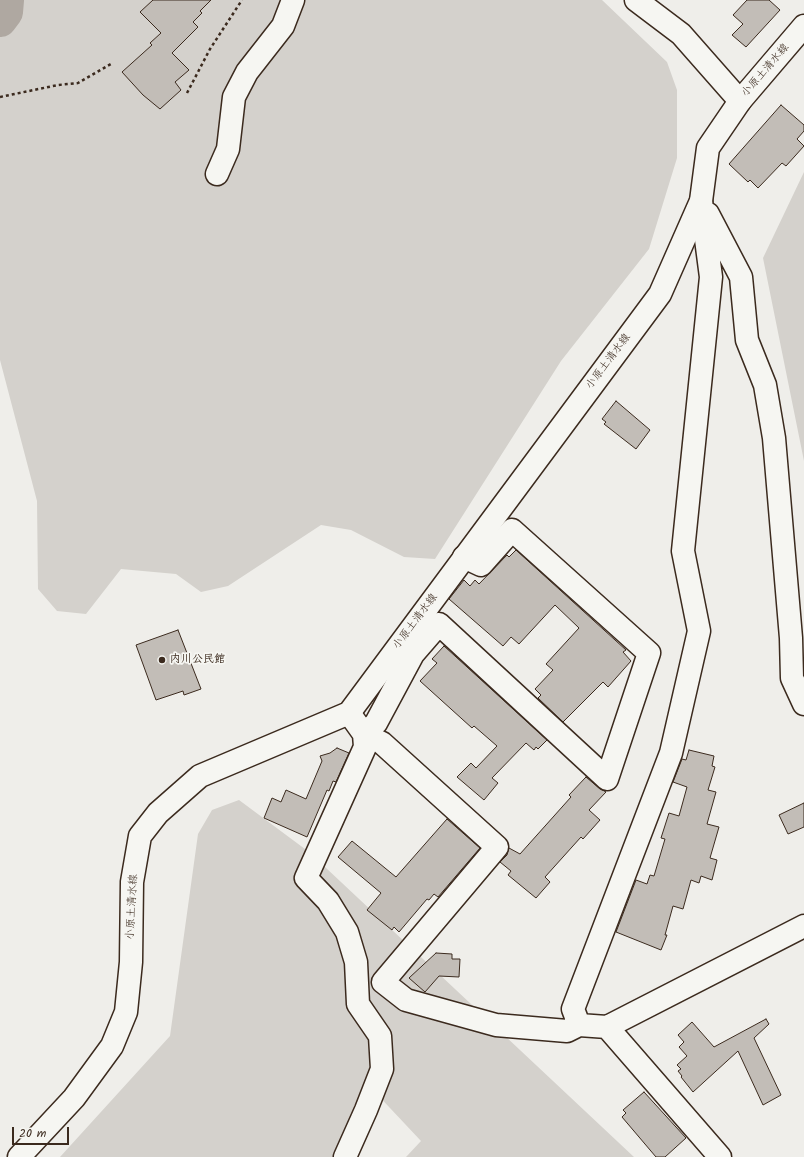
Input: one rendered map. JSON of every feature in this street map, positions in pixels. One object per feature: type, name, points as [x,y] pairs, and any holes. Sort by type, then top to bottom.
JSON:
[{"type":"street","points":[[217,174],[228,149],[234,97],[247,72],[283,26],[293,0]]},
{"type":"street","points":[[636,0],[681,34],[740,101]]},
{"type":"street","name":"小原土清水線","points":[[19,1157],[74,1098],[112,1046],[126,1012],[130,962],[132,882],[140,836],[158,813],[200,776],[349,712],[660,294],[701,201],[708,148],[740,101],[804,26]]},
{"type":"street","points":[[701,201],[741,277],[747,340],[765,385],[774,438],[791,638],[792,678],[804,704]]},
{"type":"street","points":[[579,1026],[573,1009],[671,754],[699,631],[683,551],[711,277],[701,201]]},
{"type":"street","points":[[364,734],[376,723],[413,654],[439,624],[607,779],[649,653],[512,530],[481,565],[464,557]]},
{"type":"street","points":[[349,712],[364,734],[382,743],[497,847],[383,982],[406,1000],[496,1025],[567,1032],[579,1026],[608,1027],[804,926]]},
{"type":"street","points":[[345,1157],[382,1069],[380,1036],[358,1004],[356,962],[347,932],[328,901],[306,878],[365,747],[364,734]]},
{"type":"street","points":[[608,1027],[720,1157]]},
{"type":"path","points":[[187,93],[210,48],[242,0]]},
{"type":"path","points":[[0,97],[58,85],[78,83],[111,64]]},
{"type":"shaded area","points":[[0,0],[602,0],[667,62],[677,90],[677,158],[649,249],[561,361],[435,559],[404,557],[351,530],[321,525],[228,586],[201,592],[176,574],[121,569],[86,614],[57,611],[38,589],[37,501],[0,360]]},
{"type":"shaded area","points":[[804,172],[804,461],[763,258]]},
{"type":"shaded area","points":[[239,800],[309,852],[634,1157],[406,1157],[421,1141],[374,1091],[346,1157],[60,1157],[170,1036],[198,834],[212,810]]},
{"type":"building","points":[[153,0],[211,0],[200,11],[202,13],[193,22],[198,27],[172,53],[189,70],[175,82],[181,90],[160,109],[143,95],[122,72],[152,45],[150,43],[161,33],[140,12]]},
{"type":"building","points":[[747,0],[769,0],[780,10],[746,47],[732,35],[743,24],[733,15]]},
{"type":"building","points":[[781,105],[804,125],[804,131],[797,139],[804,146],[786,166],[782,163],[758,188],[750,180],[748,182],[729,164]]},
{"type":"building","points":[[616,401],[650,430],[636,449],[604,424],[606,422],[602,419]]},
{"type":"building","points":[[516,550],[626,650],[623,652],[631,661],[608,687],[603,682],[563,722],[538,698],[541,695],[535,689],[553,670],[546,664],[579,628],[555,605],[519,644],[511,637],[503,646],[449,599],[464,580],[470,586],[475,580],[479,584],[507,555],[509,557]]},
{"type":"building","points":[[178,630],[201,689],[184,695],[183,691],[156,700],[136,645]]},
{"type":"building","points":[[444,646],[547,740],[538,749],[536,747],[534,750],[526,743],[492,778],[498,783],[484,800],[457,777],[471,763],[476,768],[497,746],[474,726],[472,728],[420,681],[437,663],[432,659]]},
{"type":"building","points":[[337,748],[349,753],[336,782],[333,781],[329,791],[327,790],[307,837],[264,818],[272,798],[281,802],[286,790],[306,799],[322,761],[320,756],[330,753]]},
{"type":"building","points":[[689,750],[714,756],[712,766],[715,767],[708,790],[716,792],[707,824],[719,827],[710,858],[717,860],[712,880],[701,876],[699,883],[691,880],[683,909],[673,906],[665,935],[667,935],[661,950],[616,932],[636,880],[647,884],[650,875],[654,876],[665,839],[661,838],[669,813],[679,816],[687,787],[673,782],[682,759],[686,760]]},
{"type":"building","points":[[586,777],[606,792],[589,810],[600,820],[583,839],[581,837],[545,877],[550,882],[536,898],[508,875],[511,871],[500,862],[507,855],[509,848],[520,854],[571,797],[569,795]]},
{"type":"building","points":[[804,803],[804,827],[788,834],[779,815]]},
{"type":"building","points":[[447,819],[480,848],[438,897],[434,894],[429,900],[427,899],[399,932],[394,927],[392,930],[367,910],[381,893],[338,857],[352,841],[396,877]]},
{"type":"building","points":[[436,953],[452,954],[452,959],[460,959],[459,977],[439,976],[425,992],[409,978]]},
{"type":"building","points":[[766,1019],[769,1024],[754,1038],[781,1095],[763,1105],[738,1051],[693,1092],[678,1071],[681,1069],[677,1065],[687,1056],[679,1047],[684,1042],[678,1035],[692,1022],[714,1047]]},
{"type":"building","points":[[644,1092],[686,1138],[665,1157],[656,1157],[622,1117],[626,1113],[623,1110]]},
{"type":"waterway","points":[[0,20],[6,12],[7,0]]},
{"type":"place","name":"内川公民館","points":[[162,660]]}]
